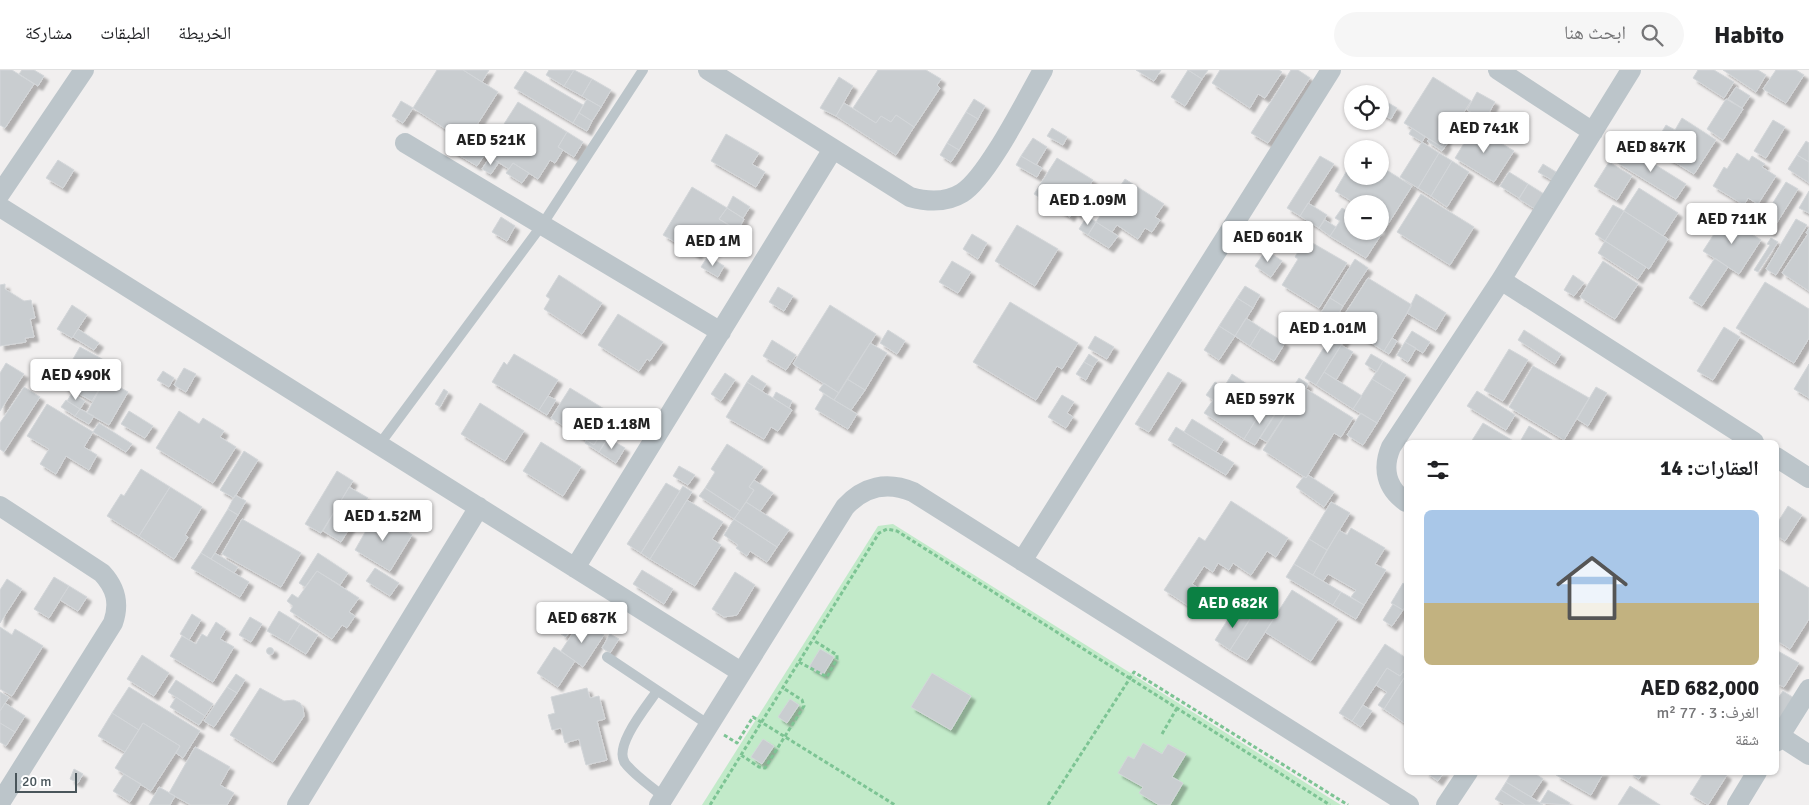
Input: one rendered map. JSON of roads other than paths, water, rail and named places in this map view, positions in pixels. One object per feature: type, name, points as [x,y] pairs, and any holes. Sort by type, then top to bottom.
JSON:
[{"type":"street","points":[[0,194],[84,70]]},
{"type":"street","points":[[708,70],[910,197],[937,201],[950,198],[973,185],[982,174],[1043,70]]},
{"type":"street","points":[[1022,561],[1331,70]]},
{"type":"street","points":[[1498,70],[1593,132]]},
{"type":"street","points":[[1404,500],[1392,489],[1387,479],[1387,457],[1392,446],[1501,280],[1631,70]]},
{"type":"street","points":[[405,143],[721,332]]},
{"type":"street","points":[[575,568],[833,149]]},
{"type":"street","points":[[0,207],[741,672]]},
{"type":"street","points":[[1501,280],[1751,440]]},
{"type":"street","points":[[1779,459],[1809,478]]},
{"type":"street","points":[[661,801],[844,508],[852,499],[870,488],[892,486],[913,492],[1409,805]]},
{"type":"street","points":[[0,506],[102,573],[110,581],[117,601],[112,623],[0,803]]},
{"type":"street","points":[[297,805],[479,508]]},
{"type":"street","points":[[1779,737],[1809,689]]},
{"type":"street","points":[[1779,740],[1809,755]]},
{"type":"street","points":[[1446,805],[1466,775]]},
{"type":"street","points":[[1737,805],[1755,775]]},
{"type":"lane","points":[[379,445],[542,225],[643,70]]},
{"type":"lane","points":[[607,657],[709,725]]},
{"type":"lane","points":[[658,691],[624,741],[622,752],[625,763],[661,801]]}]
